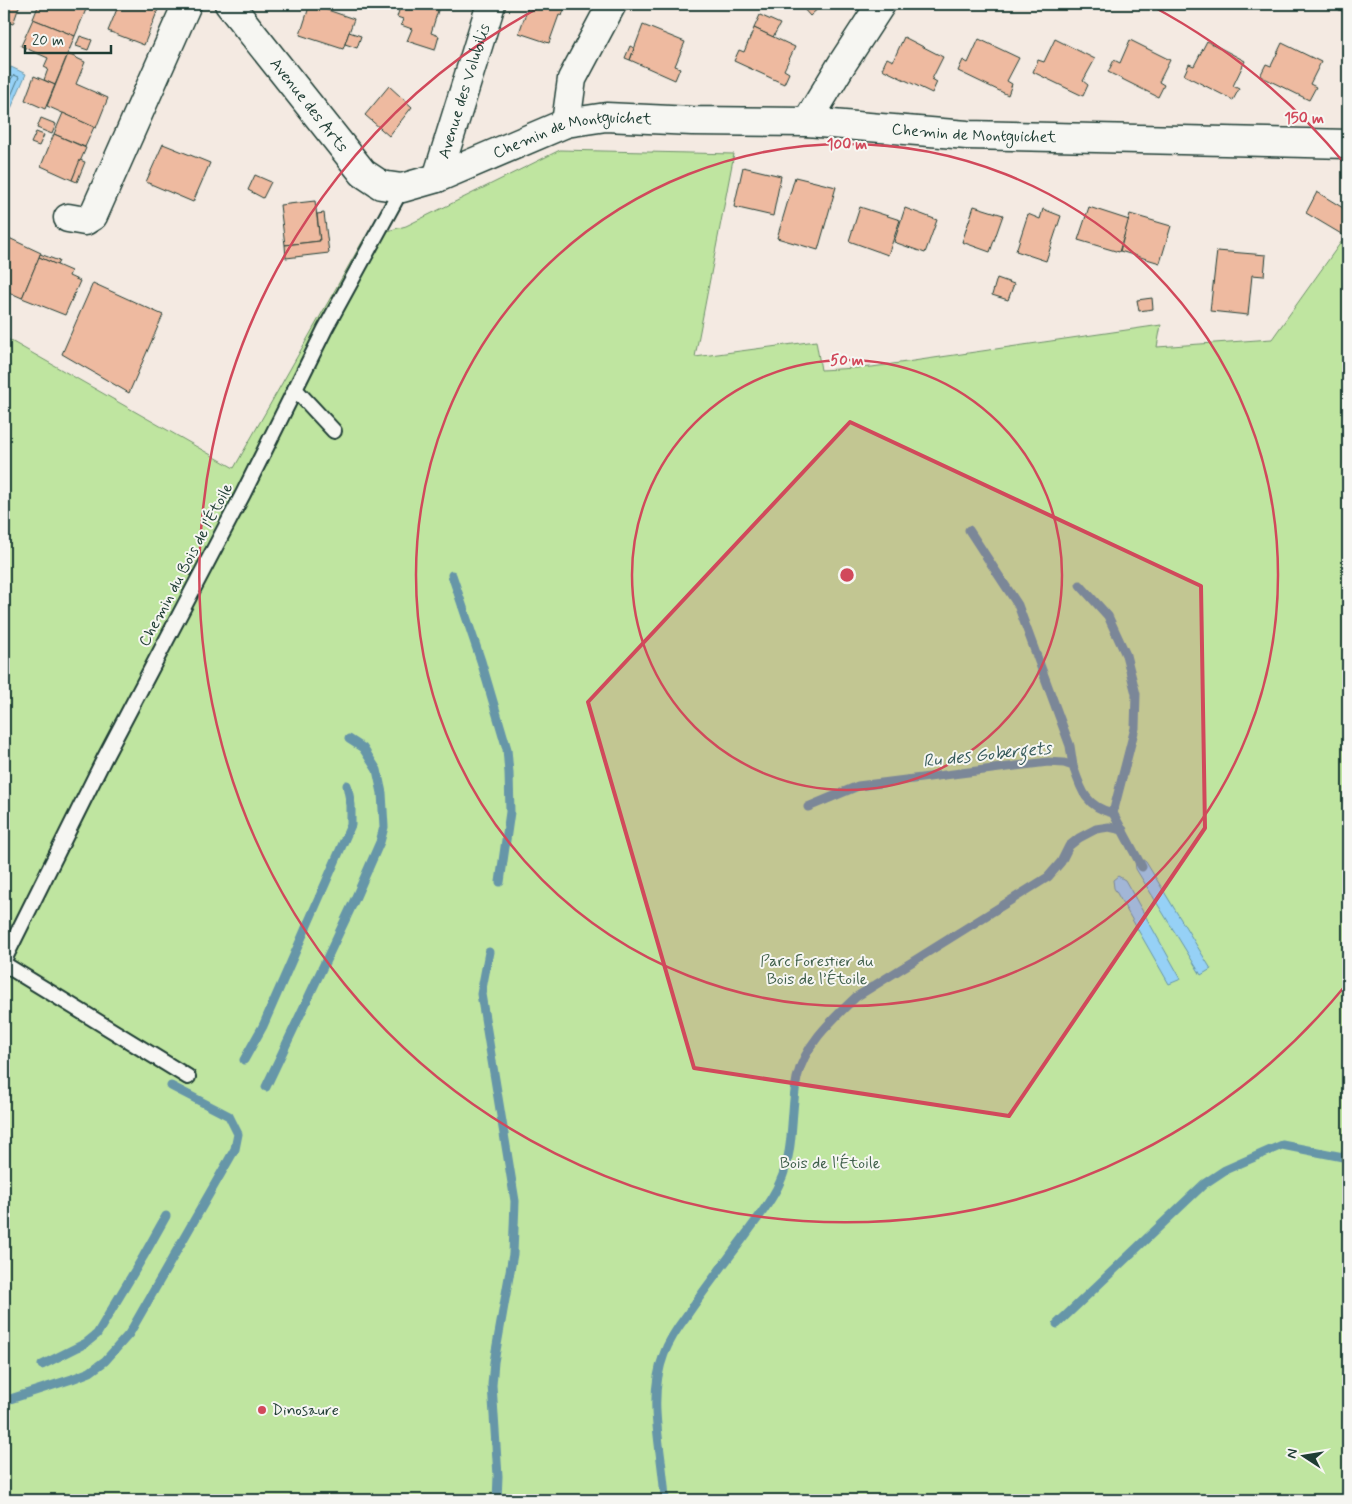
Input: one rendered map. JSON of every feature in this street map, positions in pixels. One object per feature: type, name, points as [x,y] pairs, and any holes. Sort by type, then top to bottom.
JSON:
[{"type":"street","points":[[68,218],[85,221],[93,216],[187,4]]},
{"type":"street","name":"Avenue des Arts","points":[[230,4],[363,173],[381,185],[402,188]]},
{"type":"street","name":"Avenue des Volubilis","points":[[436,178],[491,4]]},
{"type":"street","points":[[566,123],[572,78],[612,4]]},
{"type":"street","points":[[807,122],[882,4]]},
{"type":"street","name":"Chemin de Montguichet","points":[[402,188],[436,178],[566,123],[606,117],[692,121],[807,122],[967,135],[1348,144]]},
{"type":"lane","name":"Chemin du Bois de l'Étoile","points":[[4,962],[104,759],[243,494],[325,329],[402,188]]},
{"type":"lane","points":[[295,389],[334,431]]},
{"type":"lane","points":[[4,962],[188,1077]]},
{"type":"highlighted area","points":[[850,422],[1201,586],[1205,828],[1009,1116],[694,1068],[588,702]]},
{"type":"green space","name":"Parc Forestier du Bois de l’Étoile","points":[[560,150],[734,154],[695,357],[816,341],[821,370],[872,367],[1161,325],[1157,347],[1272,339],[1344,238],[1348,241],[1348,1500],[4,1500],[4,337],[234,468],[365,237],[406,226]]},
{"type":"water","points":[[11,67],[26,74],[9,113],[4,111],[4,83]]},
{"type":"water","points":[[1139,857],[1146,862],[1211,969],[1201,975],[1136,869],[1135,861]]},
{"type":"water","points":[[1118,876],[1125,880],[1181,979],[1169,984],[1114,888],[1113,880]]},
{"type":"building","points":[[4,4],[20,4],[13,24],[4,21]]},
{"type":"building","points":[[39,4],[78,4],[87,7],[75,36],[33,19]]},
{"type":"building","points":[[119,4],[151,4],[159,7],[144,45],[108,31]]},
{"type":"building","points":[[310,4],[354,19],[343,49],[300,35]]},
{"type":"building","points":[[401,4],[440,4],[431,33],[439,36],[435,50],[407,41],[412,29],[401,25],[403,19],[397,17]]},
{"type":"building","points":[[529,4],[566,4],[562,16],[559,15],[549,43],[519,33]]},
{"type":"building","points":[[805,4],[823,4],[810,16],[802,7]]},
{"type":"building","points":[[1341,4],[1348,4],[1348,12],[1339,10]]},
{"type":"building","points":[[760,15],[780,24],[773,37],[754,28]]},
{"type":"building","points":[[33,19],[75,36],[55,85],[44,80],[48,69],[44,67],[48,58],[21,46]]},
{"type":"building","points":[[643,25],[685,42],[675,66],[680,68],[675,80],[630,60]]},
{"type":"building","points":[[754,28],[795,47],[784,70],[789,73],[784,84],[734,61],[739,50],[744,52]]},
{"type":"building","points":[[349,32],[361,36],[357,48],[345,44]]},
{"type":"building","points":[[80,36],[92,40],[88,50],[76,46]]},
{"type":"building","points":[[904,37],[943,57],[932,79],[937,82],[932,93],[882,69],[887,58],[893,61]]},
{"type":"building","points":[[979,39],[1019,58],[1007,81],[1012,84],[1008,95],[958,71],[963,60],[968,63]]},
{"type":"building","points":[[1055,39],[1095,59],[1083,81],[1088,85],[1083,96],[1033,72],[1038,60],[1044,62]]},
{"type":"building","points":[[1130,40],[1170,60],[1159,82],[1164,85],[1158,97],[1108,72],[1114,60],[1120,63]]},
{"type":"building","points":[[1207,41],[1245,61],[1233,86],[1239,89],[1233,100],[1184,75],[1189,64],[1194,66]]},
{"type":"building","points":[[1282,43],[1321,62],[1310,84],[1316,87],[1309,100],[1260,76],[1266,64],[1271,66]]},
{"type":"building","points":[[630,46],[634,48],[630,60],[625,58]]},
{"type":"building","points":[[68,54],[85,62],[76,84],[108,98],[96,128],[47,106]]},
{"type":"building","points":[[34,76],[55,85],[45,109],[25,100]]},
{"type":"building","points":[[389,86],[412,107],[389,136],[365,115]]},
{"type":"building","points":[[63,113],[94,127],[85,147],[54,134]]},
{"type":"building","points":[[41,118],[56,124],[52,134],[37,128]]},
{"type":"building","points":[[36,132],[44,135],[39,146],[31,143]]},
{"type":"building","points":[[54,134],[86,148],[72,180],[41,166]]},
{"type":"building","points":[[163,144],[210,163],[193,202],[146,182]]},
{"type":"building","points":[[80,160],[85,162],[77,182],[72,180]]},
{"type":"building","points":[[743,167],[781,176],[773,216],[734,207]]},
{"type":"building","points":[[255,175],[271,182],[263,198],[248,190]]},
{"type":"building","points":[[795,177],[836,187],[818,250],[777,238]]},
{"type":"building","points":[[1317,192],[1348,211],[1348,238],[1306,213]]},
{"type":"building","points":[[315,201],[320,241],[285,245],[280,205]]},
{"type":"building","points":[[974,206],[1003,215],[990,252],[962,242]]},
{"type":"building","points":[[860,207],[900,220],[888,255],[849,241]]},
{"type":"building","points":[[1089,207],[1129,220],[1119,252],[1078,240]]},
{"type":"building","points":[[905,208],[937,220],[925,253],[894,242]]},
{"type":"building","points":[[1043,209],[1061,216],[1046,261],[1016,251],[1028,214],[1040,219]]},
{"type":"building","points":[[324,213],[329,253],[286,258],[285,245],[320,241],[317,214]]},
{"type":"building","points":[[1130,214],[1171,226],[1160,263],[1120,251]]},
{"type":"building","points":[[4,238],[9,238],[41,253],[22,298],[4,290]]},
{"type":"building","points":[[1217,251],[1266,255],[1264,276],[1252,275],[1248,315],[1210,311]]},
{"type":"building","points":[[40,254],[59,261],[57,265],[39,257]]},
{"type":"building","points":[[39,257],[71,271],[69,276],[80,281],[65,315],[22,298]]},
{"type":"building","points":[[997,278],[1014,284],[1008,300],[992,295]]},
{"type":"building","points":[[93,283],[163,315],[129,393],[62,354]]},
{"type":"building","points":[[1152,298],[1153,309],[1139,311],[1137,300]]},
{"type":"waterway","points":[[969,530],[1018,605],[1070,746],[1073,766]]},
{"type":"waterway","points":[[452,575],[481,661],[507,749],[510,812],[500,882]]},
{"type":"waterway","points":[[1080,585],[1108,616],[1126,655],[1136,694],[1135,728],[1113,813]]},
{"type":"waterway","points":[[266,1087],[355,899],[380,842],[384,827],[382,793],[377,770],[363,748],[349,739]]},
{"type":"waterway","name":"Ru des Gobergets","points":[[808,807],[858,786],[1048,762],[1064,763],[1073,766],[1082,790],[1091,802],[1113,813],[1142,867]]},
{"type":"waterway","points":[[244,1060],[263,1026],[351,825],[351,805],[347,785]]},
{"type":"waterway","points":[[665,1500],[656,1408],[656,1390],[664,1354],[680,1324],[777,1189],[788,1157],[797,1078],[806,1054],[813,1043],[820,1033],[856,997],[1048,877],[1061,862],[1069,846],[1079,838],[1096,829],[1109,827],[1123,830]]},
{"type":"waterway","points":[[489,952],[481,994],[515,1201],[513,1254],[494,1362],[492,1385],[498,1476],[497,1500]]},
{"type":"waterway","points":[[4,1401],[90,1372],[105,1361],[129,1334],[235,1149],[238,1134],[229,1116],[171,1086]]},
{"type":"waterway","points":[[1057,1324],[1204,1184],[1225,1170],[1282,1145],[1348,1158]]},
{"type":"waterway","points":[[42,1365],[86,1343],[97,1334],[166,1216]]},
{"type":"place","name":"Dinosaure","points":[[262,1410]]},
{"type":"park label","name":"Bois de l'Étoile","points":[[830,1163]]}]
